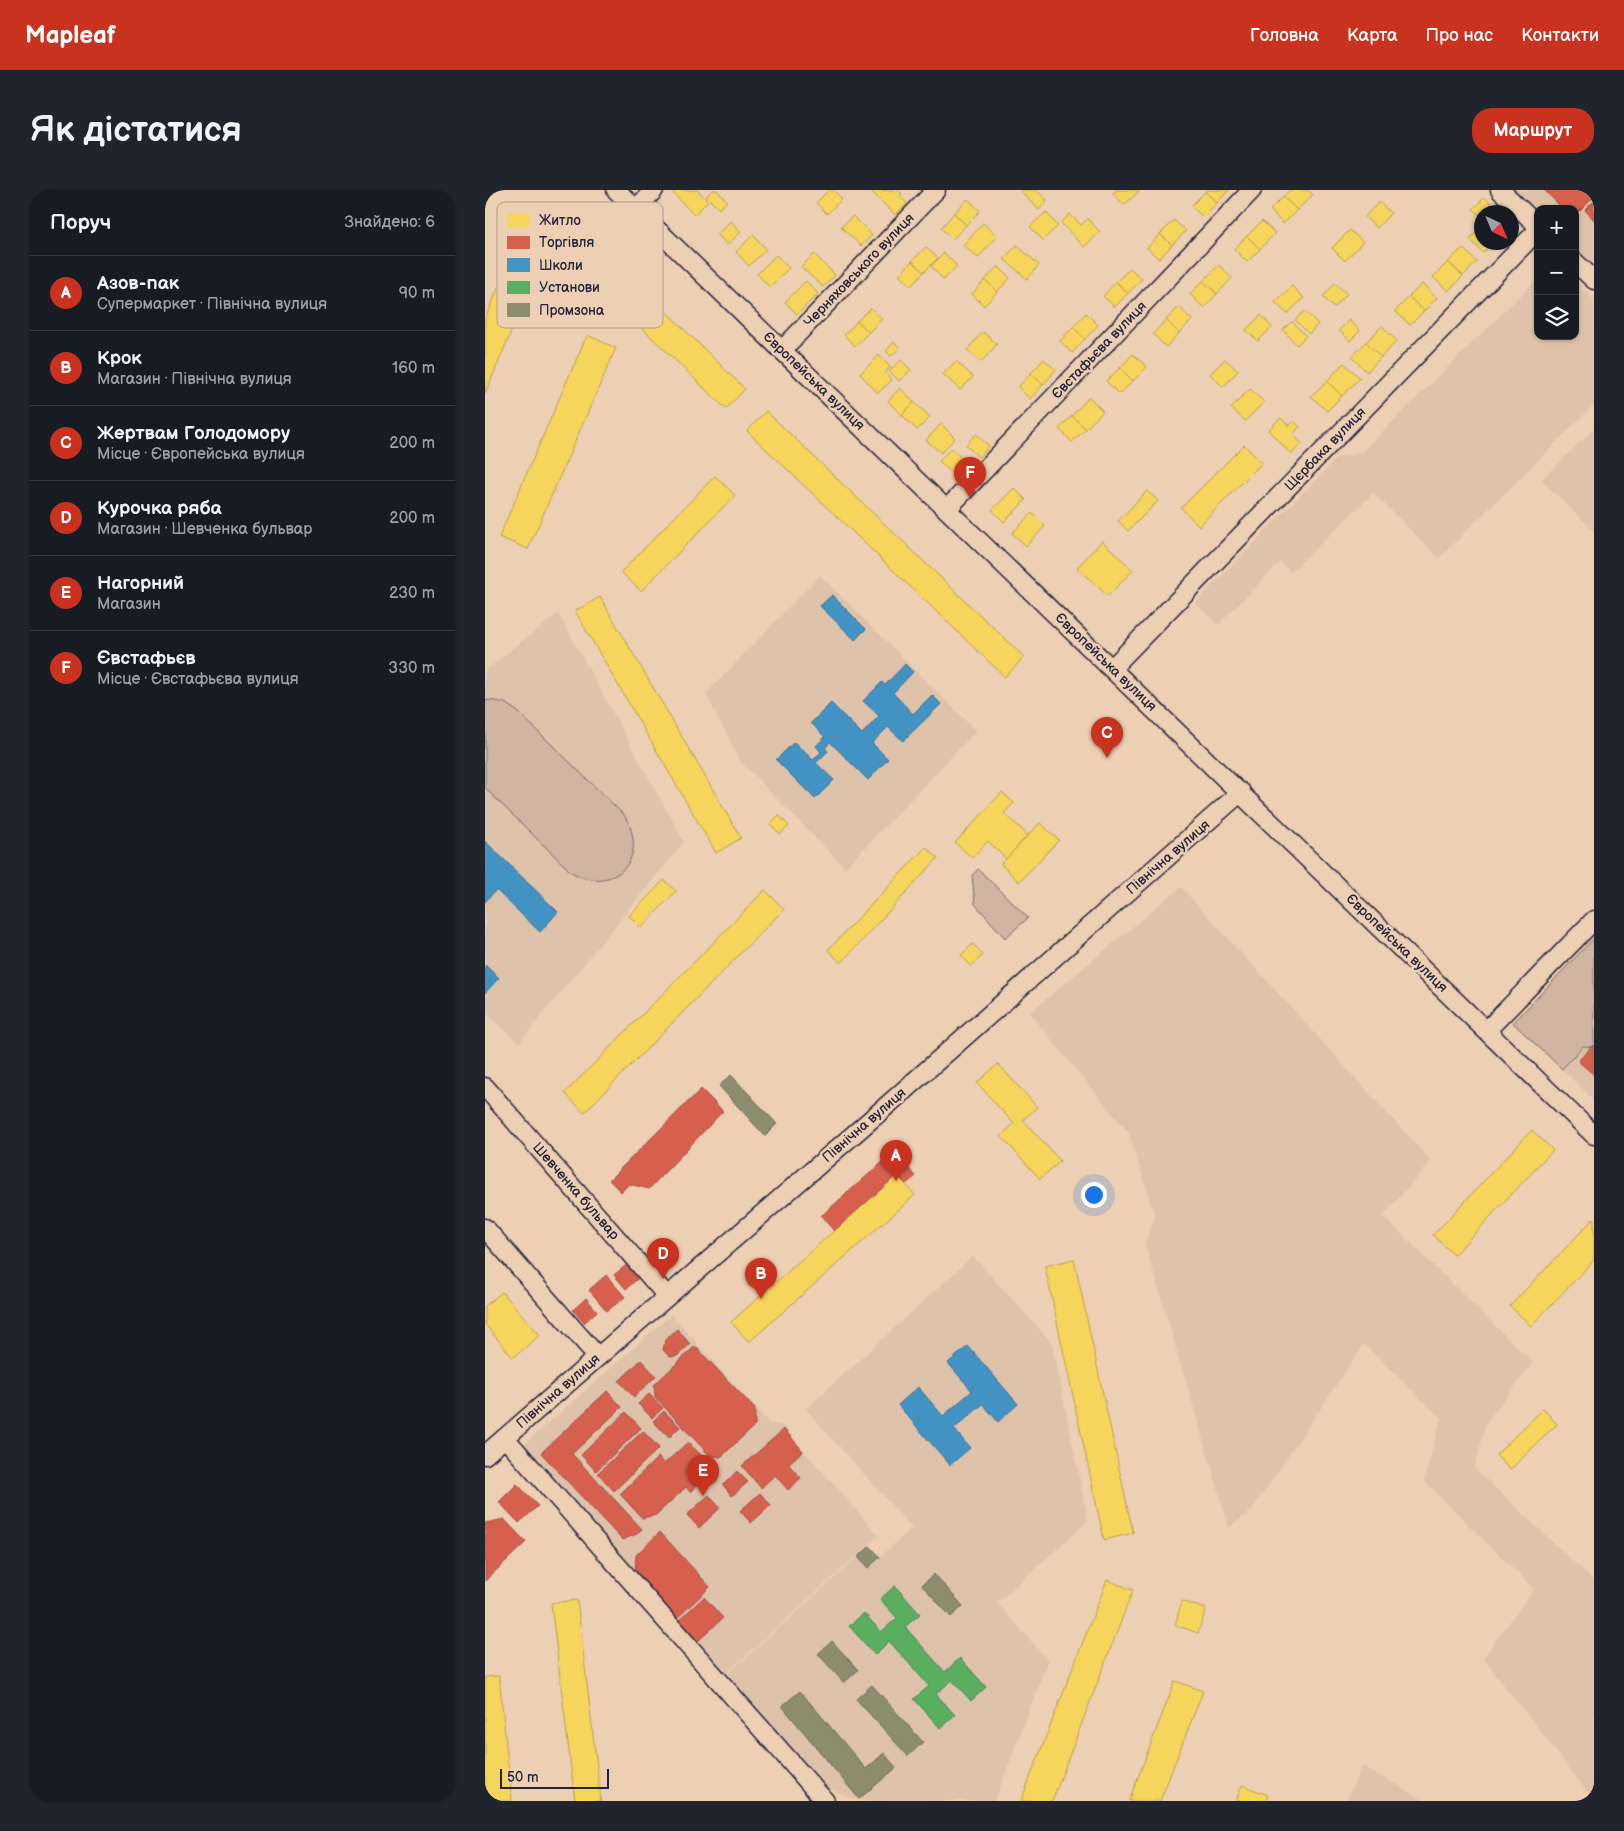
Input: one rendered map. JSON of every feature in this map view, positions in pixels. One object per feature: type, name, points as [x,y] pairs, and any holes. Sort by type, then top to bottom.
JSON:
[{"type":"street","name":"Європейська вулиця","points":[[617,190],[629,202]]},
{"type":"street","points":[[643,202],[654,190]]},
{"type":"street","name":"Черняховського вулиця","points":[[782,350],[936,190]]},
{"type":"street","name":"Євстафьєва вулиця","points":[[947,509],[1251,190]]},
{"type":"street","points":[[1500,190],[1534,224]]},
{"type":"street","name":"Щєрбака вулиця","points":[[1112,668],[1534,232]]},
{"type":"street","name":"Європейська вулиця","points":[[663,235],[1594,1135]]},
{"type":"street","points":[[1579,266],[1594,280]]},
{"type":"street","name":"Північна вулиця","points":[[485,1455],[883,1109],[1241,792]]},
{"type":"street","points":[[1487,1030],[1594,920]]},
{"type":"street","name":"Шевченка бульвар","points":[[485,1087],[667,1296]]},
{"type":"street","points":[[485,1228],[597,1356]]},
{"type":"street","points":[[505,1438],[825,1801]]},
{"type":"shaded area","points":[[1513,190],[1594,190],[1594,268],[1579,254],[1579,205],[1534,205],[1534,210]]},
{"type":"shaded area","points":[[1534,282],[1534,340],[1579,340],[1579,285],[1594,300],[1594,405],[1439,558],[1373,493],[1291,572],[1280,562],[1218,625],[1195,603],[1337,458],[1363,451]]},
{"type":"shaded area","points":[[1594,429],[1594,531],[1541,480]]},
{"type":"shaded area","points":[[820,575],[976,731],[845,868],[740,761],[706,694]]},
{"type":"shaded area","points":[[558,613],[684,842],[519,1043],[485,1012],[485,671]]},
{"type":"shaded area","points":[[485,701],[505,703],[518,712],[624,815],[631,830],[633,845],[631,858],[624,868],[614,876],[602,879],[587,878],[571,872],[485,788]]},
{"type":"shaded area","points":[[978,869],[1028,918],[1005,938],[975,904],[972,876]]},
{"type":"shaded area","points":[[1181,887],[1431,1161],[1383,1216],[1533,1363],[1487,1421],[1474,1468],[1594,1581],[1594,1800],[1483,1658],[1534,1589],[1424,1481],[1441,1418],[1364,1344],[1251,1511],[1229,1527],[1145,1243],[1155,1216],[1129,1133],[1029,1013]]},
{"type":"shaded area","points":[[1594,938],[1594,1044],[1591,1047],[1583,1046],[1562,1069],[1513,1023]]},
{"type":"shaded area","points":[[1594,1044],[1594,1100],[1562,1069],[1583,1046],[1591,1047]]},
{"type":"shaded area","points":[[973,1256],[1052,1343],[1088,1521],[997,1603],[1048,1660],[995,1801],[858,1801],[820,1785],[724,1677],[870,1546],[880,1557],[912,1528],[806,1409]]},
{"type":"shaded area","points":[[671,1315],[770,1424],[780,1424],[879,1536],[723,1676],[520,1448]]},
{"type":"shaded area","points":[[1362,1766],[1423,1800],[1423,1801],[1346,1801]]},
{"type":"building: Житло","points":[[677,190],[697,190],[708,201],[694,215],[673,193]]},
{"type":"building: Житло","points":[[713,190],[717,190],[727,201],[719,209],[706,196]]},
{"type":"building: Житло","points":[[829,190],[833,190],[842,199],[827,214],[816,203]]},
{"type":"building: Житло","points":[[898,190],[902,194],[900,196],[907,204],[895,215],[871,191]]},
{"type":"building: Житло","points":[[1020,190],[1036,190],[1047,200],[1039,210]]},
{"type":"building: Житло","points":[[1116,190],[1140,190],[1124,205],[1113,193]]},
{"type":"building: Житло","points":[[1206,190],[1229,190],[1217,203],[1205,192]]},
{"type":"building: Житло","points":[[1290,190],[1308,190],[1313,195],[1297,210],[1283,197]]},
{"type":"building: Житло","points":[[1205,192],[1217,203],[1203,217],[1191,206]]},
{"type":"building: Житло","points":[[1283,197],[1297,210],[1283,224],[1270,210]]},
{"type":"building: Житло","points":[[1485,197],[1492,205],[1477,205]]},
{"type":"building: Житло","points":[[968,199],[980,211],[966,225],[954,213]]},
{"type":"building: Житло","points":[[1379,202],[1391,213],[1377,228],[1365,217]]},
{"type":"building: Житло","points":[[1046,212],[1058,226],[1043,240],[1030,227]]},
{"type":"building: Житло","points":[[954,213],[966,225],[953,239],[941,228]]},
{"type":"building: Житло","points":[[1070,214],[1081,225],[1088,219],[1100,232],[1084,247],[1061,223]]},
{"type":"building: Житло","points":[[853,216],[872,235],[861,246],[841,227]]},
{"type":"building: Житло","points":[[1174,220],[1186,231],[1172,245],[1160,234]]},
{"type":"building: Житло","points":[[731,221],[741,232],[727,245],[717,234]]},
{"type":"building: Житло","points":[[1262,221],[1275,233],[1260,249],[1247,236]]},
{"type":"building: Житло","points":[[983,223],[997,236],[978,258],[963,245]]},
{"type":"building: Житло","points":[[1350,230],[1363,242],[1345,261],[1332,248]]},
{"type":"building: Житло","points":[[1160,234],[1172,245],[1159,259],[1147,248]]},
{"type":"building: Житло","points":[[753,235],[766,249],[749,266],[736,252]]},
{"type":"building: Житло","points":[[1474,235],[1474,243],[1470,239]]},
{"type":"building: Житло","points":[[1247,236],[1260,249],[1247,262],[1234,249]]},
{"type":"building: Житло","points":[[1017,245],[1039,265],[1027,279],[1004,259]]},
{"type":"building: Житло","points":[[926,247],[938,258],[924,272],[912,261]]},
{"type":"building: Житло","points":[[1463,248],[1477,262],[1463,276],[1448,262]]},
{"type":"building: Житло","points":[[944,253],[957,266],[944,280],[931,266]]},
{"type":"building: Житло","points":[[814,254],[835,275],[823,287],[801,267]]},
{"type":"building: Житло","points":[[776,255],[789,268],[770,287],[757,274]]},
{"type":"building: Житло","points":[[912,261],[924,272],[911,286],[899,275]]},
{"type":"building: Житло","points":[[1448,262],[1463,276],[1448,291],[1433,277]]},
{"type":"building: Житло","points":[[1219,265],[1232,278],[1217,294],[1203,281]]},
{"type":"building: Житло","points":[[998,266],[1010,278],[997,292],[985,280]]},
{"type":"building: Житло","points":[[1130,268],[1142,279],[1128,293],[1116,282]]},
{"type":"building: Житло","points":[[985,280],[997,292],[984,306],[972,294]]},
{"type":"building: Житло","points":[[806,281],[818,294],[797,314],[785,302]]},
{"type":"building: Житло","points":[[1203,281],[1217,294],[1204,308],[1190,294]]},
{"type":"building: Житло","points":[[1116,282],[1128,293],[1115,307],[1103,296]]},
{"type":"building: Житло","points":[[1335,283],[1347,294],[1334,308],[1323,297]]},
{"type":"building: Житло","points":[[1422,284],[1437,298],[1424,311],[1409,297]]},
{"type":"building: Житло","points":[[1292,286],[1304,298],[1287,314],[1275,302]]},
{"type":"building: Житло","points":[[497,290],[497,328],[513,328],[485,394],[485,319]]},
{"type":"building: Житло","points":[[1409,297],[1424,311],[1410,325],[1395,311]]},
{"type":"building: Житло","points":[[1179,307],[1192,320],[1179,333],[1166,320]]},
{"type":"building: Житло","points":[[871,308],[882,319],[869,332],[857,321]]},
{"type":"building: Житло","points":[[663,309],[745,389],[726,409],[642,328],[663,328]]},
{"type":"building: Житло","points":[[1305,311],[1318,324],[1309,334],[1295,320]]},
{"type":"building: Житло","points":[[1086,313],[1098,325],[1085,339],[1073,327]]},
{"type":"building: Житло","points":[[1261,315],[1272,327],[1258,341],[1246,330]]},
{"type":"building: Житло","points":[[1166,320],[1179,333],[1166,347],[1153,334]]},
{"type":"building: Житло","points":[[1349,320],[1360,331],[1350,341],[1339,330]]},
{"type":"building: Житло","points":[[857,321],[869,332],[855,346],[844,335]]},
{"type":"building: Житло","points":[[1292,321],[1306,336],[1297,345],[1283,330]]},
{"type":"building: Житло","points":[[1382,326],[1397,341],[1381,357],[1366,342]]},
{"type":"building: Житло","points":[[1073,327],[1085,339],[1072,353],[1060,341]]},
{"type":"building: Житло","points":[[983,332],[997,344],[981,362],[967,350]]},
{"type":"building: Житло","points":[[587,335],[616,348],[528,549],[499,537]]},
{"type":"building: Житло","points":[[894,342],[900,348],[891,356],[886,351]]},
{"type":"building: Житло","points":[[1366,342],[1381,357],[1367,372],[1352,357]]},
{"type":"building: Житло","points":[[1133,354],[1147,367],[1133,381],[1120,368]]},
{"type":"building: Житло","points":[[879,355],[890,367],[885,373],[892,380],[878,393],[860,374]]},
{"type":"building: Житло","points":[[1044,359],[1056,370],[1043,385],[1031,373]]},
{"type":"building: Житло","points":[[1225,359],[1238,371],[1223,387],[1210,374]]},
{"type":"building: Житло","points":[[901,360],[911,370],[899,381],[889,371]]},
{"type":"building: Житло","points":[[956,361],[973,377],[960,390],[943,374]]},
{"type":"building: Житло","points":[[1344,363],[1360,378],[1342,396],[1327,381]]},
{"type":"building: Житло","points":[[1120,368],[1133,381],[1119,394],[1106,381]]},
{"type":"building: Житло","points":[[1031,373],[1043,385],[1030,399],[1018,387]]},
{"type":"building: Житло","points":[[1327,381],[1342,396],[1327,411],[1311,396]]},
{"type":"building: Житло","points":[[900,388],[914,402],[902,415],[888,401]]},
{"type":"building: Житло","points":[[1250,389],[1264,402],[1245,421],[1231,408]]},
{"type":"building: Житло","points":[[1089,397],[1103,411],[1086,429],[1072,416]]},
{"type":"building: Житло","points":[[914,402],[930,417],[917,430],[902,415]]},
{"type":"building: Житло","points":[[766,411],[1024,657],[1005,677],[747,431]]},
{"type":"building: Житло","points":[[1072,416],[1086,429],[1072,442],[1059,429]]},
{"type":"building: Житло","points":[[1281,418],[1289,426],[1294,421],[1300,427],[1293,434],[1302,444],[1291,454],[1268,430]]},
{"type":"building: Житло","points":[[941,424],[955,438],[941,453],[926,440]]},
{"type":"building: Житло","points":[[976,434],[989,446],[979,457],[966,445]]},
{"type":"building: Житло","points":[[1244,445],[1262,463],[1199,526],[1181,508]]},
{"type":"building: Житло","points":[[951,448],[967,463],[955,476],[939,461]]},
{"type":"building: Житло","points":[[715,476],[735,495],[641,591],[621,572]]},
{"type":"building: Житло","points":[[1014,488],[1026,500],[1004,522],[992,510]]},
{"type":"building: Житло","points":[[1147,491],[1158,501],[1128,531],[1118,521]]},
{"type":"building: Житло","points":[[1032,513],[1045,526],[1026,546],[1012,533]]},
{"type":"building: Житло","points":[[1102,541],[1133,570],[1108,596],[1077,568]]},
{"type":"building: Житло","points":[[600,597],[741,838],[716,853],[575,611]]},
{"type":"building: Житло","points":[[1002,792],[1014,803],[1004,813],[1028,835],[1006,859],[988,841],[972,858],[955,843]]},
{"type":"building: Житло","points":[[779,815],[789,826],[780,834],[770,824]]},
{"type":"building: Житло","points":[[1040,823],[1059,840],[1019,882],[1001,864]]},
{"type":"building: Житло","points":[[926,847],[938,858],[841,963],[828,950]]},
{"type":"building: Житло","points":[[664,880],[676,891],[641,928],[629,916]]},
{"type":"building: Житло","points":[[765,890],[784,909],[584,1113],[565,1093]]},
{"type":"building: Житло","points":[[973,944],[983,955],[971,966],[961,955]]},
{"type":"building: Житло","points":[[998,1064],[1037,1107],[1023,1120],[1060,1161],[1040,1179],[1001,1136],[1014,1124],[977,1083]]},
{"type":"building: Житло","points":[[1532,1130],[1553,1150],[1454,1255],[1433,1235]]},
{"type":"building: Житло","points":[[897,1175],[915,1195],[749,1342],[731,1322]]},
{"type":"building: Житло","points":[[1594,1218],[1594,1260],[1531,1326],[1510,1306]]},
{"type":"building: Житло","points":[[1074,1259],[1133,1533],[1104,1540],[1045,1266]]},
{"type":"building: Житло","points":[[502,1292],[540,1335],[513,1358],[485,1324],[485,1306]]},
{"type":"building: Житло","points":[[1543,1409],[1557,1424],[1510,1470],[1496,1455]]},
{"type":"building: Житло","points":[[1107,1580],[1133,1590],[1052,1801],[1021,1801]]},
{"type":"building: Житло","points":[[577,1600],[601,1801],[575,1801],[551,1603]]},
{"type":"building: Житло","points":[[1182,1601],[1206,1609],[1198,1633],[1175,1625]]},
{"type":"building: Житло","points":[[499,1676],[512,1801],[485,1801],[485,1677]]},
{"type":"building: Житло","points":[[1175,1681],[1203,1691],[1160,1801],[1129,1801]]},
{"type":"building: Житло","points":[[1242,1785],[1268,1795],[1266,1801],[1236,1801]]},
{"type":"building: Торгівля","points":[[1544,190],[1594,190],[1594,197],[1579,212],[1579,205],[1559,205]]},
{"type":"building: Торгівля","points":[[1594,201],[1594,220],[1585,210]]},
{"type":"building: Торгівля","points":[[1594,1044],[1594,1075],[1578,1061]]},
{"type":"building: Торгівля","points":[[701,1089],[723,1111],[649,1189],[629,1184],[621,1192],[609,1180]]},
{"type":"building: Торгівля","points":[[894,1152],[916,1176],[906,1184],[897,1175],[834,1231],[821,1216]]},
{"type":"building: Торгівля","points":[[630,1262],[642,1275],[626,1289],[614,1275]]},
{"type":"building: Торгівля","points":[[606,1275],[625,1297],[607,1311],[589,1290]]},
{"type":"building: Торгівля","points":[[586,1298],[597,1311],[584,1323],[573,1310]]},
{"type":"building: Торгівля","points":[[677,1329],[690,1344],[677,1356],[670,1357],[663,1350],[665,1340]]},
{"type":"building: Торгівля","points":[[695,1346],[755,1409],[755,1425],[721,1457],[710,1456],[655,1397],[654,1385]]},
{"type":"building: Торгівля","points":[[641,1360],[656,1376],[634,1397],[619,1381]]},
{"type":"building: Торгівля","points":[[607,1391],[622,1407],[572,1454],[642,1529],[637,1534],[622,1540],[541,1453]]},
{"type":"building: Торгівля","points":[[649,1394],[663,1408],[652,1418],[638,1404]]},
{"type":"building: Торгівля","points":[[664,1411],[680,1427],[669,1438],[653,1421]]},
{"type":"building: Торгівля","points":[[626,1412],[641,1428],[596,1471],[581,1455]]},
{"type":"building: Торгівля","points":[[784,1429],[803,1451],[788,1464],[801,1478],[788,1490],[775,1475],[761,1488],[742,1466]]},
{"type":"building: Торгівля","points":[[643,1431],[659,1448],[614,1491],[598,1473]]},
{"type":"building: Торгівля","points":[[688,1442],[710,1464],[706,1477],[690,1492],[686,1487],[656,1515],[642,1518],[620,1494],[658,1457],[664,1464]]},
{"type":"building: Торгівля","points":[[737,1471],[748,1482],[732,1496],[723,1485]]},
{"type":"building: Торгівля","points":[[517,1484],[538,1506],[519,1523],[499,1502]]},
{"type":"building: Торгівля","points":[[760,1493],[771,1505],[751,1523],[740,1511]]},
{"type":"building: Торгівля","points":[[709,1495],[720,1508],[699,1528],[687,1515]]},
{"type":"building: Торгівля","points":[[504,1519],[526,1542],[485,1581],[485,1523]]},
{"type":"building: Торгівля","points":[[660,1532],[710,1587],[675,1620],[635,1576],[636,1555]]},
{"type":"building: Торгівля","points":[[704,1597],[723,1618],[697,1642],[678,1621]]},
{"type":"building: Школи","points":[[832,595],[866,629],[855,640],[820,606]]},
{"type":"building: Школи","points":[[905,664],[913,672],[893,693],[913,714],[932,695],[941,704],[903,741],[888,727],[872,743],[888,759],[868,780],[830,742],[825,748],[828,751],[816,763],[834,780],[815,799],[776,760],[794,742],[813,760],[821,752],[816,746],[825,737],[811,723],[831,703],[862,734],[879,716],[863,701],[882,682],[885,685]]},
{"type":"building: Школи","points":[[485,841],[558,912],[540,932],[496,890],[485,902]]},
{"type":"building: Школи","points":[[485,965],[499,978],[485,993]]},
{"type":"building: Школи","points":[[968,1346],[1018,1404],[998,1422],[983,1404],[954,1429],[970,1448],[950,1465],[898,1405],[918,1387],[943,1416],[972,1391],[948,1363]]},
{"type":"building: Установи","points":[[895,1586],[920,1614],[905,1627],[945,1672],[960,1658],[986,1687],[971,1701],[952,1680],[936,1694],[955,1715],[940,1728],[914,1699],[929,1686],[889,1641],[875,1655],[849,1626],[864,1613],[881,1632],[897,1618],[880,1599]]},
{"type":"building: Промзона","points":[[731,1075],[777,1124],[765,1136],[719,1086]]},
{"type":"building: Промзона","points":[[870,1546],[880,1557],[868,1568],[858,1557]]},
{"type":"building: Промзона","points":[[934,1574],[963,1606],[951,1617],[922,1585]]},
{"type":"building: Промзона","points":[[832,1641],[858,1670],[844,1683],[818,1654]]},
{"type":"building: Промзона","points":[[872,1685],[923,1742],[908,1756],[856,1699]]},
{"type":"building: Промзона","points":[[800,1691],[866,1769],[884,1753],[896,1768],[859,1799],[782,1706]]},
{"type":"place","name":"Євстафьєв","points":[[970,498]]},
{"type":"place","name":"Жертвам Голодомору","points":[[1107,758]]},
{"type":"place","name":"Азов-пак","points":[[896,1181]]},
{"type":"place","name":"Курочка ряба","points":[[663,1279]]},
{"type":"place","name":"Крок","points":[[761,1299]]},
{"type":"place","name":"Нагорний","points":[[703,1496]]}]
